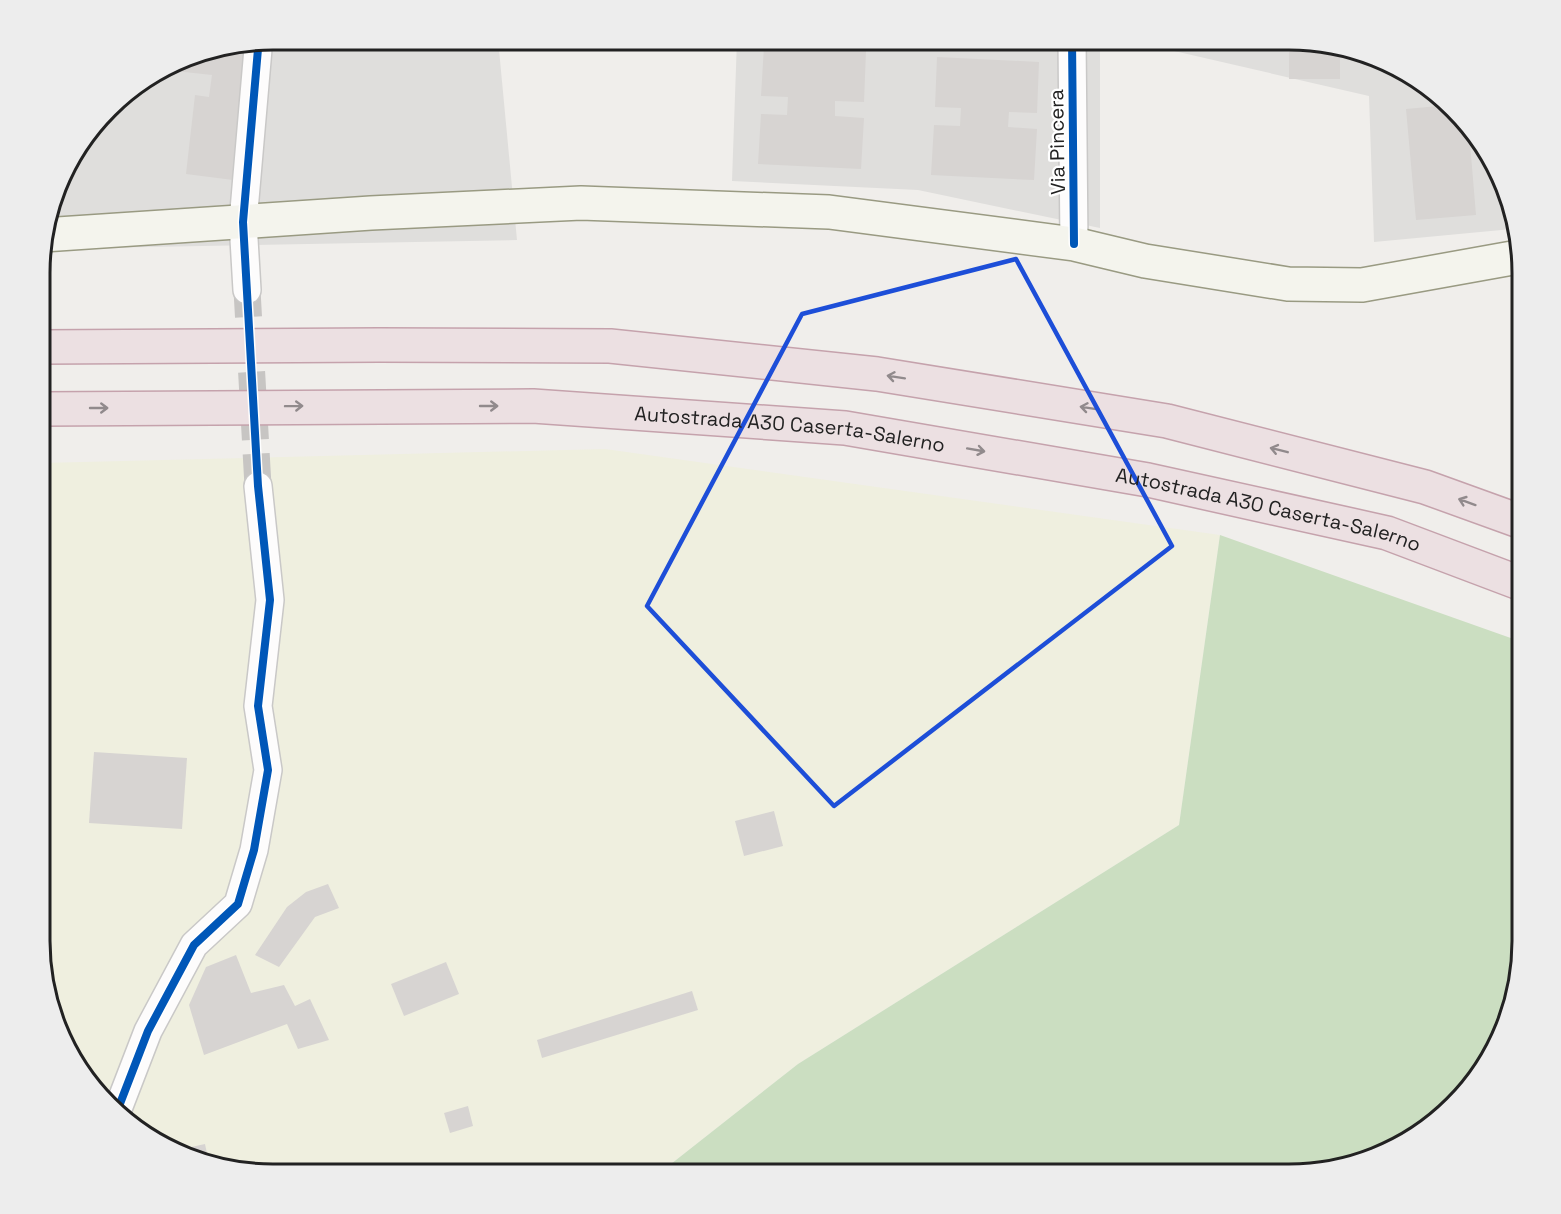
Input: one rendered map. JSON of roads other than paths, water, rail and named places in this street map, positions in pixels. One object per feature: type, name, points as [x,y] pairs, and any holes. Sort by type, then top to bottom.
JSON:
[{"type":"highway","points":[[50,347],[610,346],[877,374],[1167,421],[1425,487],[1512,518]]},
{"type":"highway","name":"Autostrada A30 Caserta-Salerno","points":[[50,409],[533,406],[845,428],[1148,480],[1387,533],[1512,580]]},
{"type":"main road","points":[[53,234],[371,213],[581,203],[829,212],[1074,244],[1144,261],[1288,285],[1362,285],[1511,258]]},
{"type":"street","points":[[247,290],[243,222],[258,50]]},
{"type":"street","name":"Via Pincera","points":[[1072,50],[1074,244]]},
{"type":"street","points":[[120,1104],[148,1031],[194,945],[238,903],[254,850],[268,770],[258,706],[270,600],[258,486]]},
{"type":"tunnel","points":[[247,290],[258,486]]}]
